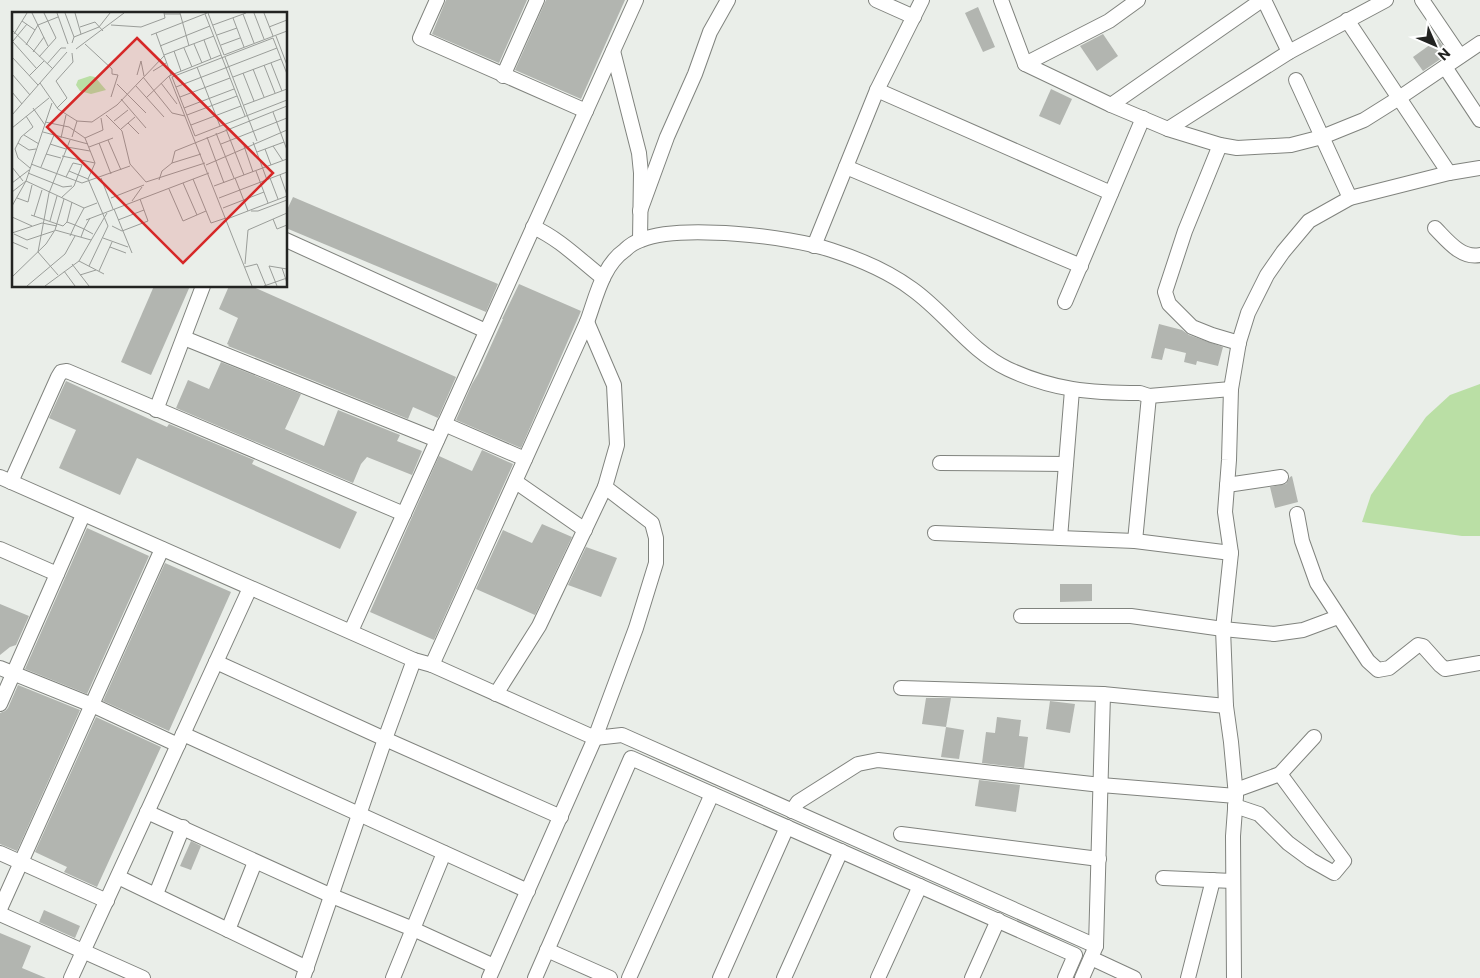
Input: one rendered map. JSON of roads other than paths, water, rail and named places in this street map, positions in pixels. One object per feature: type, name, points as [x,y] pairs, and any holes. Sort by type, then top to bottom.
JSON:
[{"type":"street","points":[[437,0],[420,38],[586,111]]},
{"type":"street","points":[[503,76],[537,0]]},
{"type":"street","points":[[351,631],[634,4],[644,0]]},
{"type":"street","points":[[640,211],[667,137],[698,67],[710,32],[728,0]]},
{"type":"street","points":[[876,0],[914,17]]},
{"type":"street","points":[[814,246],[877,90],[922,0]]},
{"type":"street","points":[[1001,0],[1025,64],[1111,105],[1168,129],[1220,145],[1237,148],[1291,145],[1322,137],[1364,120],[1480,43]]},
{"type":"street","points":[[1025,64],[1109,22],[1138,0]]},
{"type":"street","points":[[1111,105],[1263,0],[1289,52]]},
{"type":"street","points":[[1168,129],[1289,52],[1386,0]]},
{"type":"street","points":[[1422,0],[1460,56]]},
{"type":"street","points":[[1347,20],[1449,173]]},
{"type":"street","points":[[613,51],[639,153],[641,173],[640,240]]},
{"type":"street","points":[[1444,67],[1480,120]]},
{"type":"street","points":[[1296,80],[1350,198]]},
{"type":"street","points":[[877,90],[1112,193]]},
{"type":"street","points":[[1065,302],[1143,118]]},
{"type":"street","points":[[1220,145],[1185,231],[1165,292],[1169,304],[1192,326],[1212,335],[1239,343]]},
{"type":"street","points":[[846,167],[1081,266]]},
{"type":"street","points":[[1234,978],[1233,836],[1236,797],[1226,706],[1223,629],[1231,553],[1225,512],[1231,389],[1239,343],[1248,313],[1267,275],[1309,221],[1350,198],[1449,173],[1480,168]]},
{"type":"street","points":[[533,227],[552,237],[603,278]]},
{"type":"street","points":[[1435,228],[1455,249],[1476,256],[1480,255]]},
{"type":"street","points":[[432,665],[588,322],[603,278],[613,260],[640,240],[661,234],[708,232],[764,236],[830,250],[882,271],[912,289],[987,356],[1005,368],[1030,379],[1072,390],[1140,393],[1149,396],[1231,389]]},
{"type":"street","points":[[288,241],[486,331]]},
{"type":"street","points":[[156,410],[202,288]]},
{"type":"street","points":[[496,694],[539,626],[605,487],[617,446],[614,385],[588,322]]},
{"type":"street","points":[[184,338],[437,440]]},
{"type":"street","points":[[404,514],[67,371],[61,372],[4,481],[414,660],[432,665],[595,738],[622,735],[792,811],[1094,952],[1134,978]]},
{"type":"street","points":[[1060,538],[1072,390]]},
{"type":"street","points":[[1135,541],[1149,396]]},
{"type":"street","points":[[444,424],[526,460]]},
{"type":"street","points":[[940,462],[1066,464]]},
{"type":"street","points":[[1227,485],[1281,477]]},
{"type":"street","points":[[516,482],[585,530]]},
{"type":"street","points":[[147,812],[332,896],[413,929],[492,972],[595,738],[636,628],[656,563],[656,538],[652,523],[605,487]]},
{"type":"street","points":[[1297,514],[1302,541],[1318,584],[1338,617],[1368,660],[1378,670],[1389,668],[1418,645],[1423,646],[1446,669],[1480,663]]},
{"type":"street","points":[[0,704],[83,515]]},
{"type":"street","points":[[935,533],[1135,541],[1231,553]]},
{"type":"street","points":[[0,549],[57,574]]},
{"type":"street","points":[[0,909],[162,549]]},
{"type":"street","points":[[71,978],[250,588]]},
{"type":"street","points":[[1021,616],[1131,616],[1274,634],[1303,630],[1338,617]]},
{"type":"street","points":[[118,877],[228,930],[305,973],[414,660]]},
{"type":"street","points":[[216,662],[561,817]]},
{"type":"street","points":[[0,668],[181,739],[360,814],[528,891]]},
{"type":"street","points":[[900,688],[1104,694],[1226,706]]},
{"type":"street","points":[[1082,978],[1094,952],[1104,694]]},
{"type":"street","points":[[1236,797],[1280,774],[1314,737]]},
{"type":"street","points":[[535,978],[631,758],[1075,955],[1065,978]]},
{"type":"street","points":[[792,811],[798,802],[858,764],[878,760],[1236,797],[1259,814],[1288,842],[1334,873],[1344,861],[1280,774]]},
{"type":"street","points":[[629,978],[712,794]]},
{"type":"street","points":[[720,978],[787,827]]},
{"type":"street","points":[[156,894],[183,828]]},
{"type":"street","points":[[901,834],[1099,859]]},
{"type":"street","points":[[784,978],[841,851]]},
{"type":"street","points":[[0,853],[107,901]]},
{"type":"street","points":[[392,978],[444,853]]},
{"type":"street","points":[[228,930],[255,862]]},
{"type":"street","points":[[1163,878],[1233,881]]},
{"type":"street","points":[[1188,978],[1213,880]]},
{"type":"street","points":[[878,978],[920,886]]},
{"type":"street","points":[[0,914],[143,978]]},
{"type":"street","points":[[972,978],[998,920]]},
{"type":"street","points":[[547,950],[610,978]]}]
